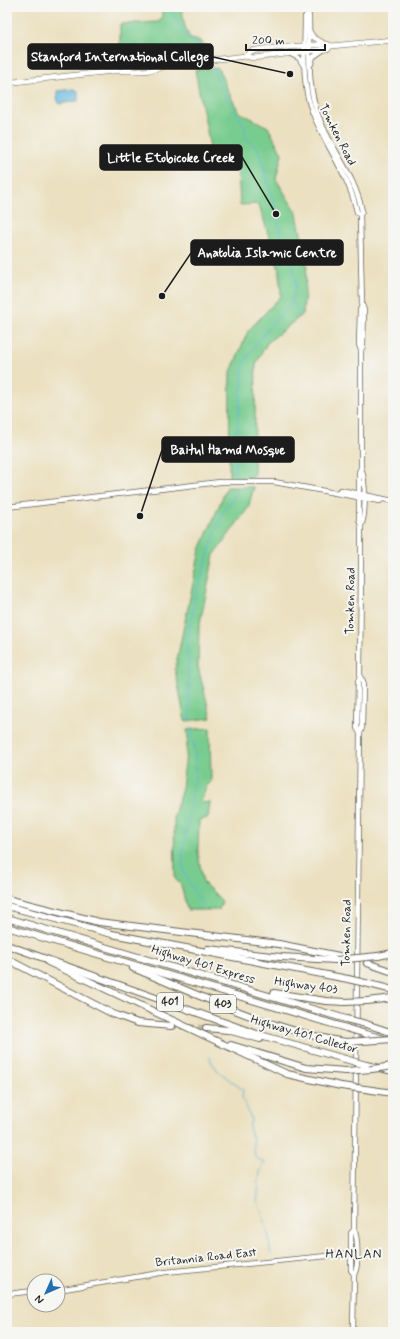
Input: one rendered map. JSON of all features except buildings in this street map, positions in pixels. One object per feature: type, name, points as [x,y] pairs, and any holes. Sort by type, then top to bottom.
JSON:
[{"type":"highway","points":[[7,899],[99,922],[279,944],[344,957],[393,972]]},
{"type":"highway","points":[[7,906],[112,934],[348,979],[393,990]]},
{"type":"highway","name":"Highway 401 Express","points":[[7,918],[393,1033]]},
{"type":"highway","name":"Highway 401 Express","points":[[7,927],[393,1041]]},
{"type":"highway","name":"Highway 401 Collector","points":[[7,945],[257,1034],[310,1050],[393,1071]]},
{"type":"highway","points":[[170,945],[281,957],[336,960],[393,953]]},
{"type":"highway","points":[[31,953],[70,974],[287,1074],[341,1086],[393,1093]]},
{"type":"highway","name":"403","points":[[102,955],[261,1019],[304,1034],[346,1042],[393,1041]]},
{"type":"highway","points":[[7,959],[113,1014],[138,1023],[171,1026]]},
{"type":"highway","name":"Highway 403","points":[[217,980],[279,995],[326,1001],[345,1002],[393,998]]},
{"type":"highway","points":[[206,1028],[228,1030],[299,1050],[310,1050]]},
{"type":"highway","points":[[207,1037],[263,1056],[306,1068],[346,1071],[393,1066]]},
{"type":"main road","name":"Tomken Road","points":[[307,7],[310,31],[307,45]]},
{"type":"main road","name":"Tomken Road","points":[[308,14],[305,17],[307,67],[316,110],[324,129],[355,184],[362,211],[360,215],[362,305],[364,310],[363,346],[361,350],[361,468],[363,473],[361,496],[363,520],[360,526],[360,678],[358,681],[358,723],[360,733],[354,1230],[351,1233],[350,1270],[354,1274]]},
{"type":"main road","points":[[310,31],[313,37],[324,47]]},
{"type":"main road","points":[[7,86],[14,82],[124,70],[129,66],[160,63],[166,66],[246,56],[253,58],[307,51],[331,46],[393,40]]},
{"type":"main road","points":[[246,56],[251,51],[307,45],[324,47]]},
{"type":"main road","points":[[289,53],[300,58],[307,67],[313,58],[324,47]]},
{"type":"main road","points":[[7,79],[14,82]]},
{"type":"main road","points":[[7,507],[220,482],[269,482],[338,492],[341,495],[361,496],[393,501]]},
{"type":"main road","name":"Tomken Road","points":[[353,1332],[354,1274],[356,1271],[357,1253],[357,1234],[354,1230]]},
{"type":"main road","name":"Britannia Road East","points":[[66,1289],[143,1275],[357,1253]]},
{"type":"main road","points":[[7,1294],[26,1292]]},
{"type":"green space","points":[[162,7],[182,7],[185,27],[191,39],[199,40],[210,52],[120,63],[120,24],[158,22],[162,19]]},
{"type":"green space","points":[[218,68],[239,112],[268,127],[282,154],[276,179],[297,214],[307,265],[303,314],[267,343],[256,364],[254,477],[229,479],[230,374],[248,331],[281,296],[279,270],[259,204],[240,205],[237,156],[212,157],[195,70]]},
{"type":"green space","points":[[227,487],[254,487],[248,508],[214,555],[199,628],[198,667],[211,718],[185,721],[175,669],[200,550]]},
{"type":"green space","points":[[210,728],[211,782],[207,784],[201,803],[210,802],[208,818],[199,820],[198,853],[203,882],[222,901],[219,910],[187,910],[181,885],[175,879],[174,816],[182,788],[188,736],[187,730]]},
{"type":"water","points":[[74,89],[78,91],[78,101],[59,104],[57,91]]},
{"type":"waterway","points":[[169,7],[186,38],[198,43],[208,57]]},
{"type":"waterway","points":[[210,62],[227,99],[245,127],[247,139],[257,148],[262,159],[285,249],[293,267],[296,285],[292,300],[258,341],[244,363],[235,450],[236,477]]},
{"type":"waterway","points":[[292,301],[299,314]]},
{"type":"waterway","points":[[190,721],[187,642],[196,592],[222,513],[237,493],[237,490]]},
{"type":"waterway","points":[[191,728],[195,752],[195,778],[182,855],[184,872],[203,907]]},
{"type":"waterway","points":[[210,1057],[210,1060],[218,1071],[243,1090],[242,1097],[251,1120],[249,1128],[253,1139],[254,1153],[256,1158],[265,1163],[260,1171],[257,1201],[269,1238],[271,1254]]},
{"type":"tunnel","points":[[171,1026],[206,1028]]},
{"type":"place","name":"Stanford International College","points":[[290,74]]},
{"type":"place","name":"Little Etobicoke Creek","points":[[276,214]]},
{"type":"place","name":"Anatolia Islamic Centre","points":[[162,296]]},
{"type":"place","name":"Baitul Hamd Mosque","points":[[140,516]]},
{"type":"district","name":"HANLAN","points":[[354,1254]]}]
